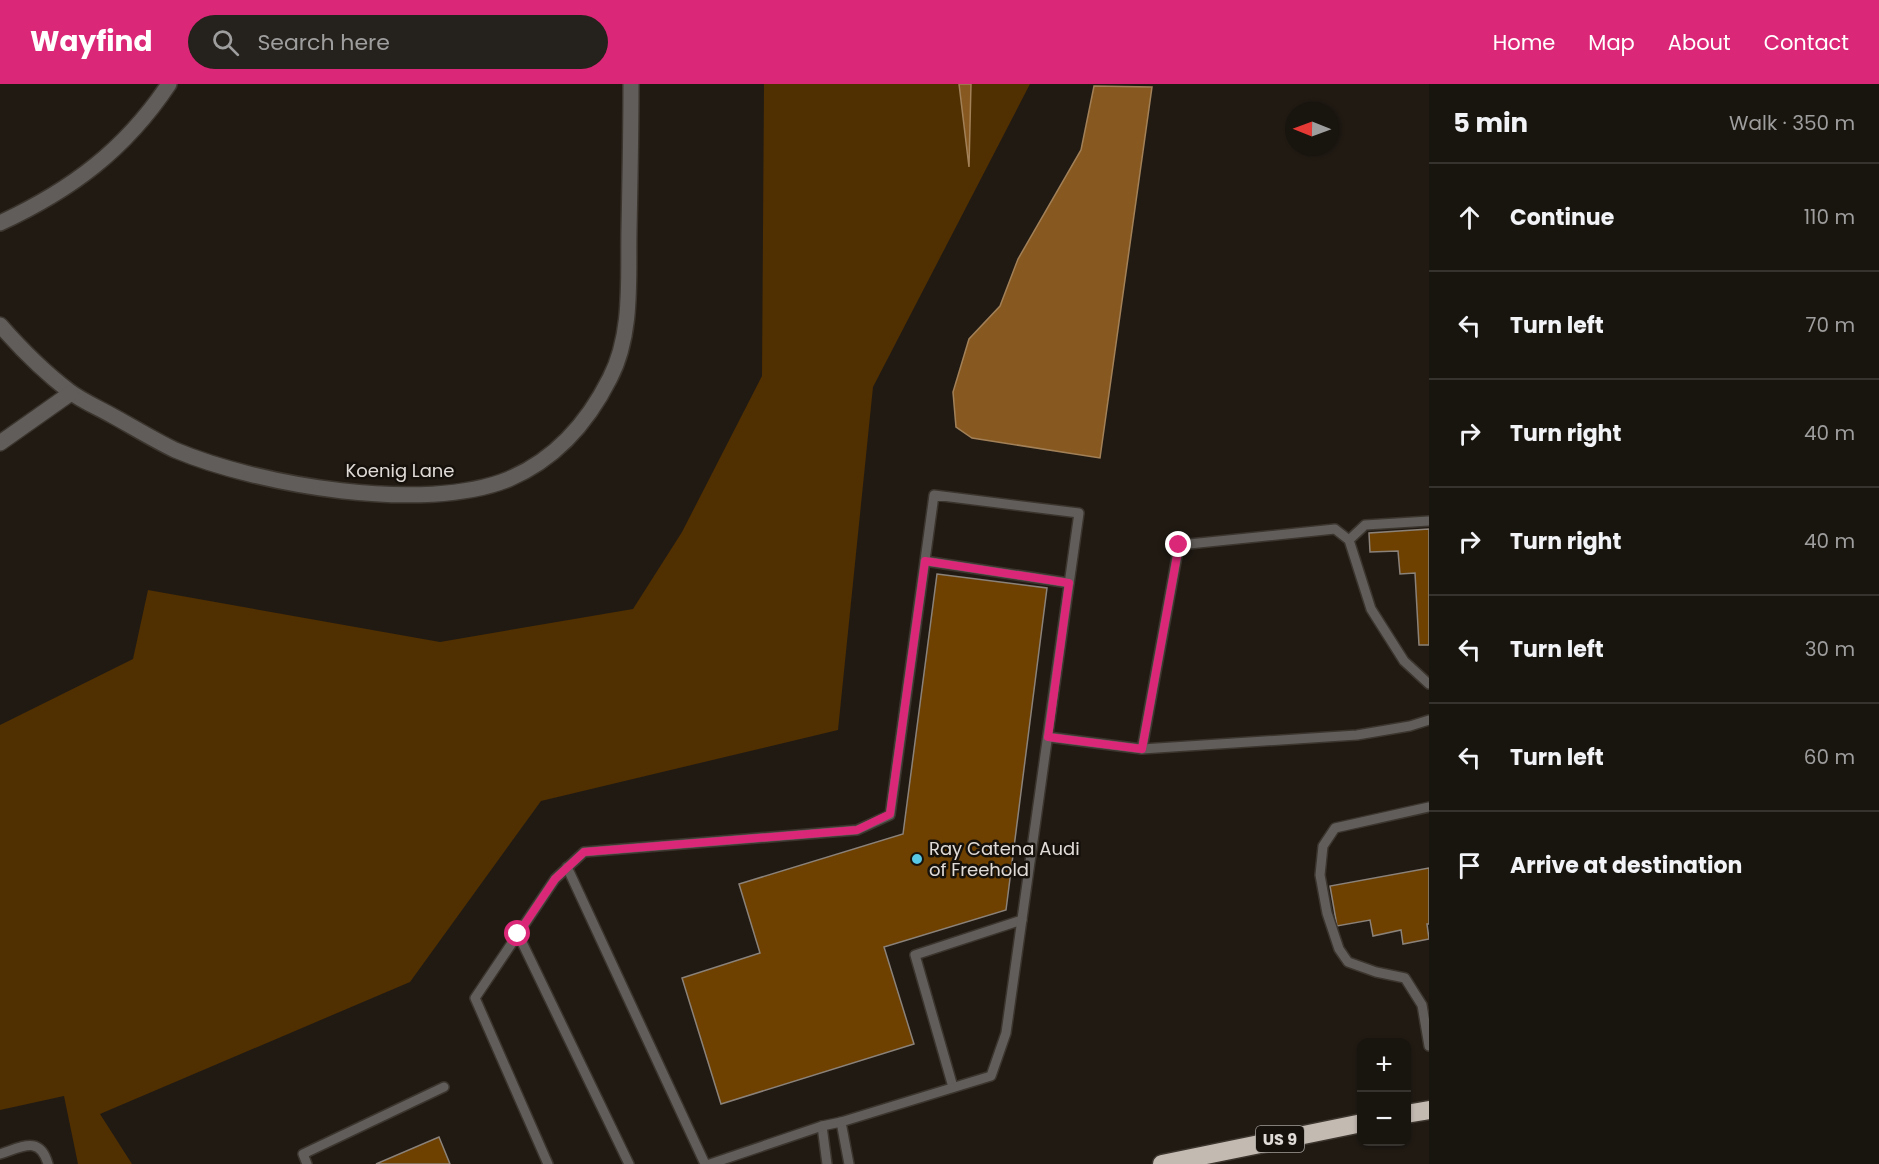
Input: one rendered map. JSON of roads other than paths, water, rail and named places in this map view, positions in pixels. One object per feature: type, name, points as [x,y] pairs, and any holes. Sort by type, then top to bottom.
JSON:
[{"type":"highway","points":[[1411,1113],[1429,1110]]},
{"type":"highway","name":"US 9","points":[[1162,1164],[1357,1124]]},
{"type":"street","points":[[0,223],[42,203],[95,167],[124,140],[156,104],[169,84]]},
{"type":"street","name":"Koenig Lane","points":[[0,325],[19,346],[71,393],[174,450],[225,467],[289,483],[337,491],[381,494],[460,492],[486,487],[510,478],[537,464],[568,440],[591,414],[612,376],[622,344],[628,302],[631,84]]},
{"type":"street","points":[[0,443],[71,393]]},
{"type":"lane","points":[[548,1164],[475,998],[555,879],[584,852],[857,830],[890,814],[934,495],[1079,513],[1006,1033],[990,1076],[822,1126],[710,1164]]},
{"type":"lane","points":[[1349,540],[1365,525],[1429,521]]},
{"type":"lane","points":[[1142,749],[1179,545],[1335,529],[1349,540],[1371,609],[1404,661],[1429,684]]},
{"type":"lane","points":[[925,561],[1069,583]]},
{"type":"lane","points":[[1048,737],[1142,749],[1357,735],[1410,726],[1429,720]]},
{"type":"lane","points":[[1429,807],[1335,828],[1323,846],[1320,875],[1339,949],[1348,962],[1376,972],[1406,978],[1426,1002],[1429,1046]]},
{"type":"lane","points":[[567,867],[705,1164]]},
{"type":"lane","points":[[953,1087],[915,955],[1022,920]]},
{"type":"lane","points":[[518,934],[630,1164]]},
{"type":"lane","points":[[307,1164],[303,1154],[444,1087]]},
{"type":"lane","points":[[841,1122],[849,1164]]},
{"type":"lane","points":[[822,1126],[827,1164]]},
{"type":"lane","points":[[0,1154],[30,1145],[36,1146],[44,1151],[48,1164]]},
{"type":"place","name":"Ray Catena Audi of Freehold","points":[[917,859]]}]
